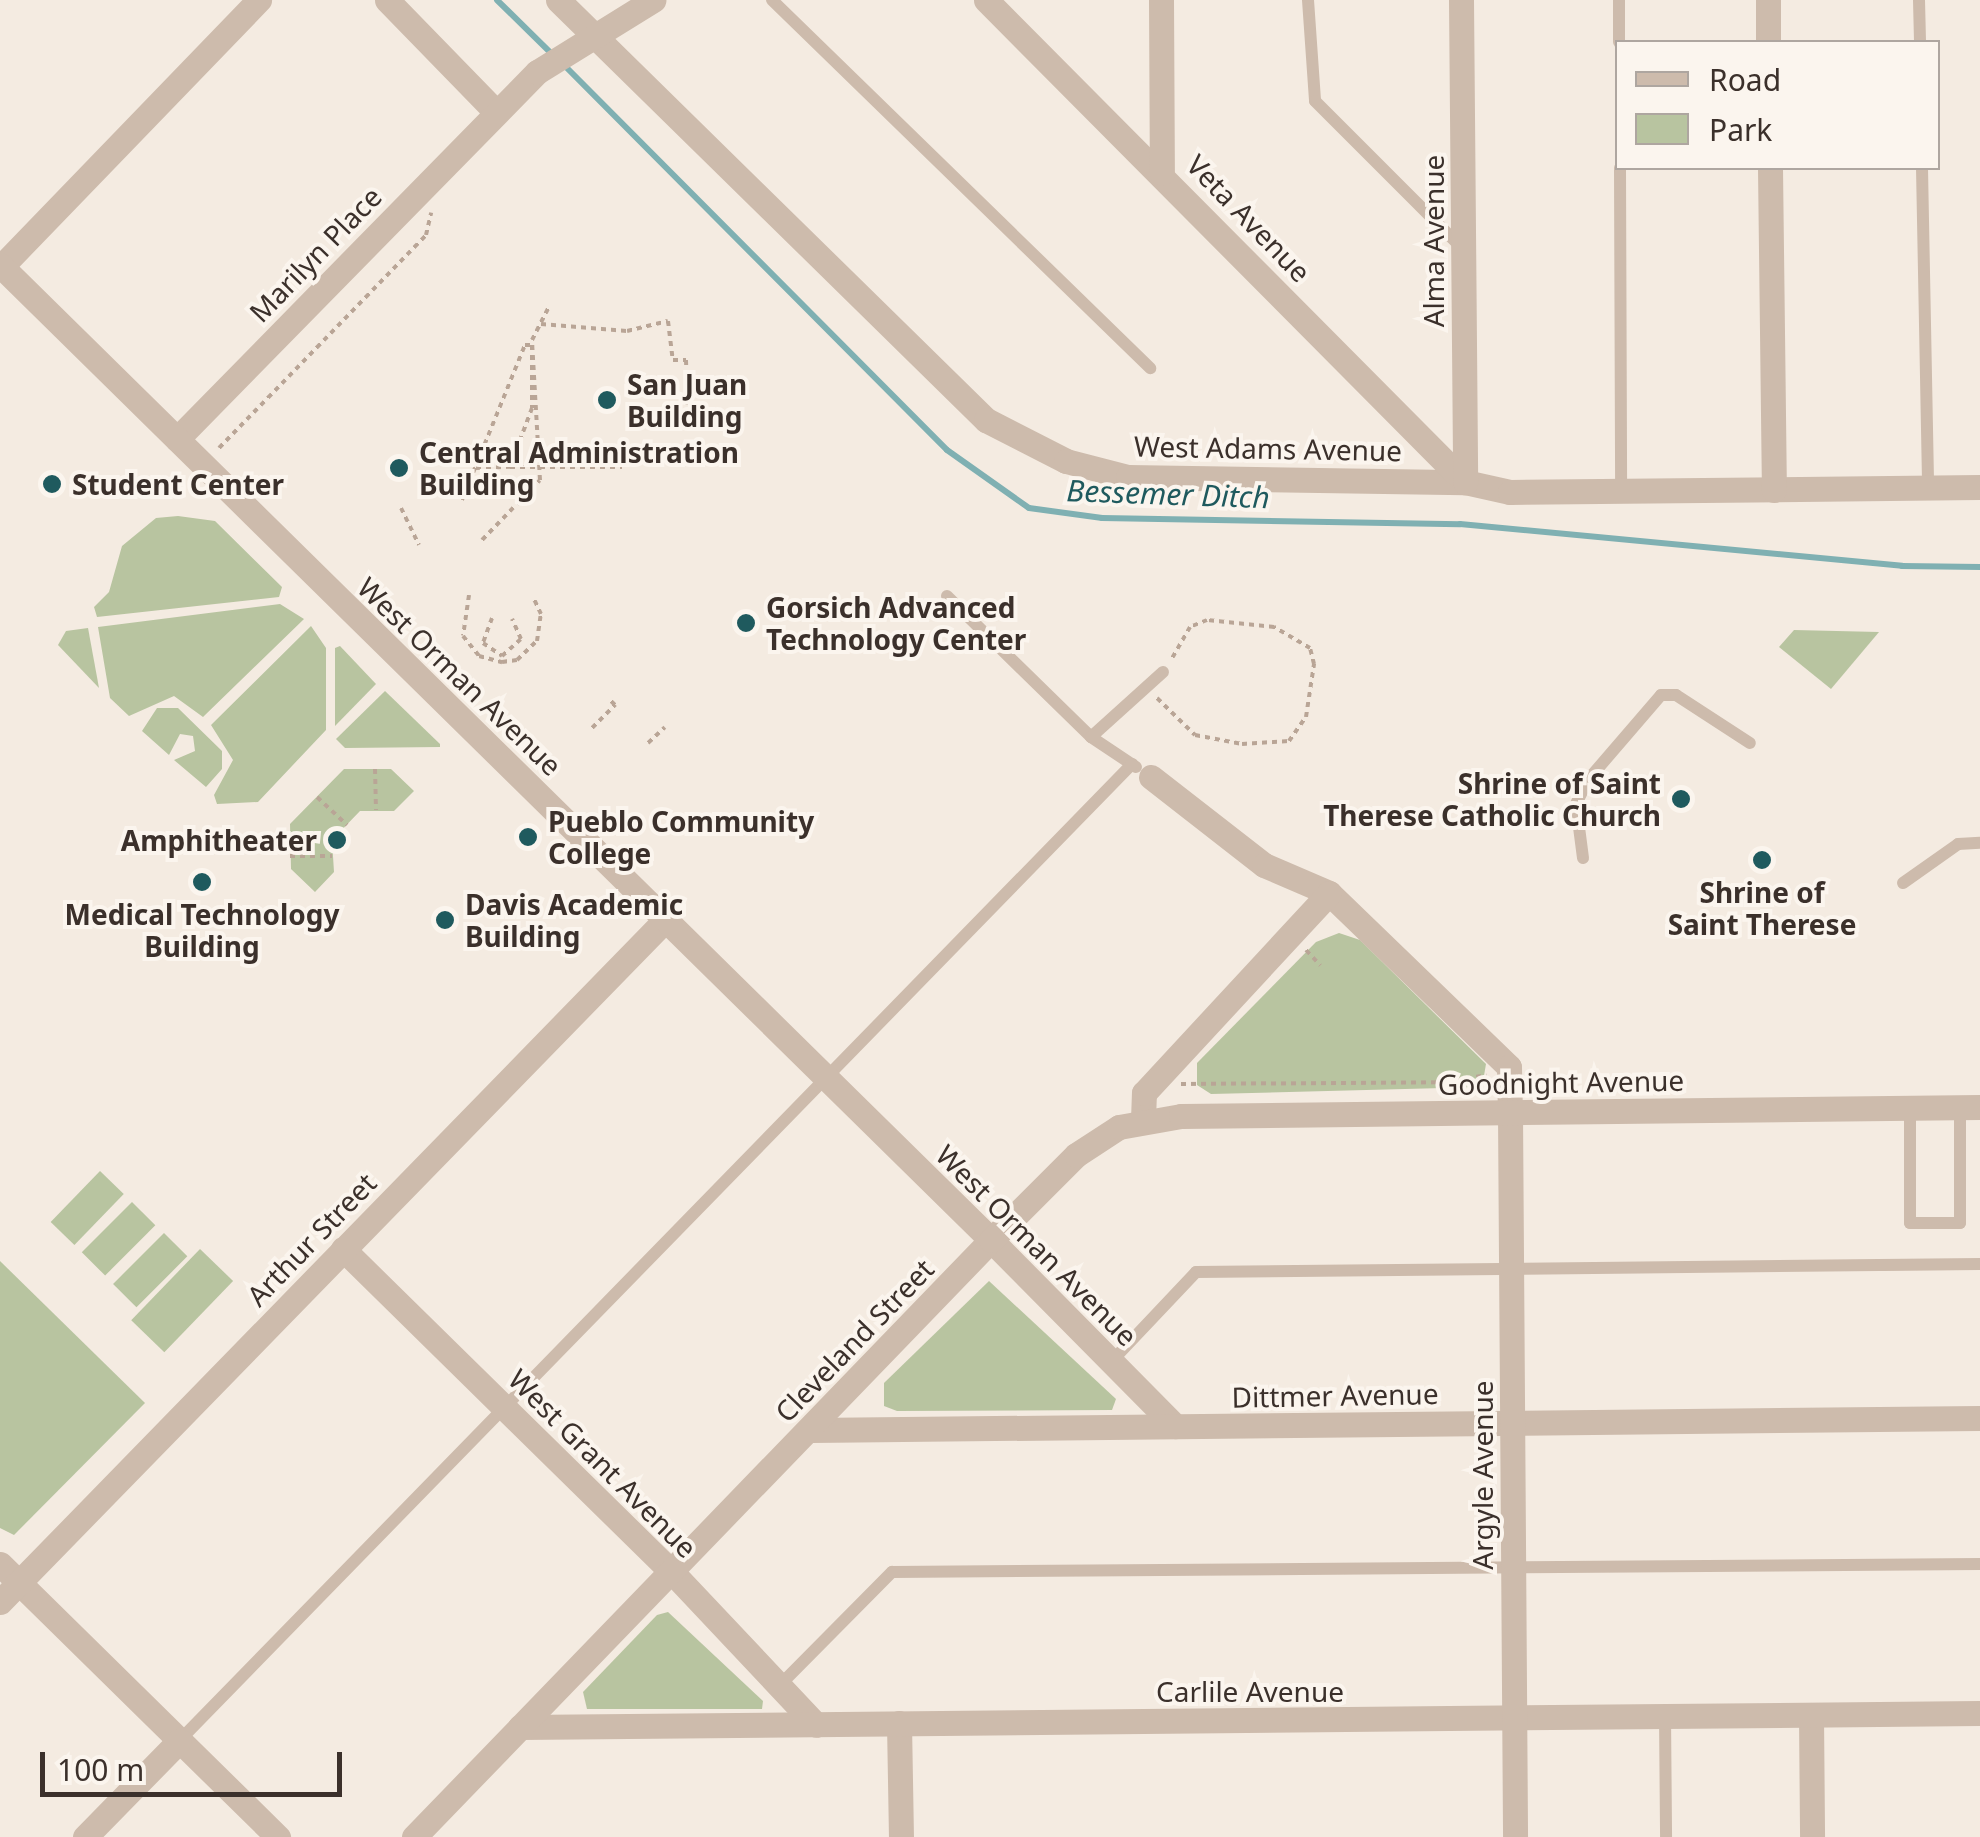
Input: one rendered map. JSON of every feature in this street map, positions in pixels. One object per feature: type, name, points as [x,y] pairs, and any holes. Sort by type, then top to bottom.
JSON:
[{"type":"street","points":[[0,267],[258,0]]},
{"type":"street","points":[[387,0],[496,112]]},
{"type":"street","name":"West Adams Avenue","points":[[558,0],[584,42],[986,420],[1066,461],[1128,478],[1465,482],[1510,492],[1980,486]]},
{"type":"street","points":[[584,42],[653,0]]},
{"type":"street","name":"Veta Avenue","points":[[986,0],[1465,482]]},
{"type":"street","points":[[1160,0],[1162,173]]},
{"type":"street","name":"Alma Avenue","points":[[1461,0],[1465,482]]},
{"type":"street","points":[[1768,0],[1768,40]]},
{"type":"street","name":"Marilyn Place","points":[[176,439],[537,72],[584,42]]},
{"type":"street","points":[[1770,170],[1774,490]]},
{"type":"street","name":"West Orman Avenue","points":[[0,267],[828,1079],[1175,1426]]},
{"type":"street","points":[[1141,770],[1264,864],[1330,893],[1510,1068],[1510,1113]]},
{"type":"street","points":[[1143,1120],[1144,1093],[1330,893]]},
{"type":"street","name":"Arthur Street","points":[[0,1602],[666,920]]},
{"type":"street","name":"Goodnight Avenue","points":[[1143,1120],[1970,1108]]},
{"type":"street","name":"Argyle Avenue","points":[[1510,1113],[1515,1837]]},
{"type":"street","name":"Cleveland Street","points":[[414,1837],[812,1430],[991,1240],[1095,1139],[1143,1120]]},
{"type":"street","name":"West Grant Avenue","points":[[342,1249],[672,1572],[816,1725]]},
{"type":"street","name":"Dittmer Avenue","points":[[812,1430],[1980,1418]]},
{"type":"street","points":[[0,1564],[278,1837]]},
{"type":"street","name":"Carlile Avenue","points":[[520,1728],[1980,1712]]},
{"type":"street","points":[[1811,1714],[1812,1837]]},
{"type":"street","points":[[900,1723],[901,1837]]},
{"type":"street","points":[[85,1837],[179,1740]]},
{"type":"lane","points":[[772,0],[1150,368]]},
{"type":"lane","points":[[1308,0],[1315,101],[1464,250]]},
{"type":"lane","points":[[1619,0],[1619,40]]},
{"type":"lane","points":[[1919,0],[1920,40]]},
{"type":"lane","points":[[1620,170],[1621,491]]},
{"type":"lane","points":[[1922,170],[1928,488]]},
{"type":"lane","points":[[179,1740],[828,1079],[1141,770],[1091,737],[947,596]]},
{"type":"lane","points":[[1091,737],[1163,672]]},
{"type":"lane","points":[[1583,858],[1576,804],[1587,782],[1662,695],[1676,695],[1750,743]]},
{"type":"lane","points":[[1903,883],[1958,844],[1980,843]]},
{"type":"lane","points":[[1910,1108],[1910,1224],[1960,1223],[1970,1108]]},
{"type":"lane","points":[[1110,1362],[1196,1272],[1980,1264]]},
{"type":"lane","points":[[781,1684],[892,1572],[1512,1571],[1980,1564]]},
{"type":"lane","points":[[1665,1715],[1666,1837]]},
{"type":"path","points":[[219,448],[426,235],[435,197]]},
{"type":"path","points":[[510,467],[532,408],[532,345],[550,307]]},
{"type":"path","points":[[541,324],[627,332],[668,321],[673,360],[686,360],[688,422],[714,422]]},
{"type":"path","points":[[462,500],[525,345],[532,345]]},
{"type":"path","points":[[482,540],[540,480],[532,345]]},
{"type":"path","points":[[476,468],[622,467]]},
{"type":"path","points":[[104,490],[131,490]]},
{"type":"path","points":[[401,508],[420,545]]},
{"type":"path","points":[[469,595],[463,636],[478,656],[517,660],[538,641],[542,614],[534,597]]},
{"type":"path","points":[[492,618],[482,642],[502,659]]},
{"type":"path","points":[[1149,683],[1160,703],[1195,735],[1278,744],[1299,731],[1306,716],[1314,664],[1310,648],[1294,636],[1233,618],[1190,627],[1163,672]]},
{"type":"path","points":[[502,659],[521,639],[512,619]]},
{"type":"path","points":[[592,728],[615,705],[609,699]]},
{"type":"path","points":[[648,743],[664,727]]},
{"type":"path","points":[[375,769],[376,810]]},
{"type":"path","points":[[316,796],[347,824]]},
{"type":"path","points":[[290,856],[332,856]]},
{"type":"path","points":[[1152,1084],[1447,1082],[1510,1068]]},
{"type":"green space","points":[[178,516],[215,521],[282,587],[279,597],[97,617],[94,607],[109,592],[122,546],[156,518]]},
{"type":"green space","points":[[280,604],[304,619],[203,717],[174,696],[129,716],[110,698],[98,627]]},
{"type":"green space","points":[[311,626],[326,648],[326,730],[258,802],[217,804],[214,795],[233,760],[211,725]]},
{"type":"green space","points":[[88,628],[99,688],[58,645],[66,631]]},
{"type":"green space","points":[[1794,630],[1879,632],[1831,689],[1779,647]]},
{"type":"green space","points":[[340,646],[376,684],[335,726],[335,648]]},
{"type":"green space","points":[[385,691],[440,747],[345,748],[336,739]]},
{"type":"green space","points":[[157,708],[178,708],[222,751],[222,769],[206,787],[174,760],[195,751],[193,736],[180,734],[169,755],[142,731]]},
{"type":"green space","points":[[344,769],[391,769],[414,791],[394,811],[360,811],[332,840],[334,872],[315,892],[291,869],[290,824]]},
{"type":"green space","points":[[1339,933],[1360,940],[1486,1064],[1482,1087],[1211,1094],[1197,1085],[1197,1063],[1316,942]]},
{"type":"green space","points":[[100,1171],[124,1194],[74,1245],[51,1222]]},
{"type":"green space","points":[[132,1202],[155,1225],[105,1276],[82,1252]]},
{"type":"green space","points":[[164,1233],[187,1256],[136,1307],[113,1284]]},
{"type":"green space","points":[[200,1249],[233,1281],[164,1352],[131,1320]]},
{"type":"green space","points":[[0,1261],[145,1403],[14,1535],[0,1528]]},
{"type":"green space","points":[[989,1281],[1116,1399],[1112,1410],[897,1411],[884,1406],[884,1383]]},
{"type":"green space","points":[[668,1612],[763,1701],[762,1709],[587,1709],[583,1692],[657,1615]]},
{"type":"waterway","name":"Bessemer Ditch","points":[[497,0],[554,56]]},
{"type":"waterway","name":"Bessemer Ditch","points":[[563,64],[947,450],[1029,508],[1102,518],[1460,524],[1902,566],[1980,567]]},
{"type":"place","name":"San Juan Building","points":[[607,400]]},
{"type":"place","name":"Central Administration Building","points":[[399,468]]},
{"type":"place","name":"Student Center","points":[[52,484]]},
{"type":"place","name":"Gorsich Advanced Technology Center","points":[[746,623]]},
{"type":"place","name":"Shrine of Saint Therese Catholic Church","points":[[1681,799]]},
{"type":"place","name":"Pueblo Community College","points":[[528,837]]},
{"type":"place","name":"Amphitheater","points":[[337,840]]},
{"type":"place","name":"Shrine of Saint Therese","points":[[1762,860]]},
{"type":"place","name":"Medical Technology Building","points":[[202,882]]},
{"type":"place","name":"Davis Academic Building","points":[[445,920]]}]
